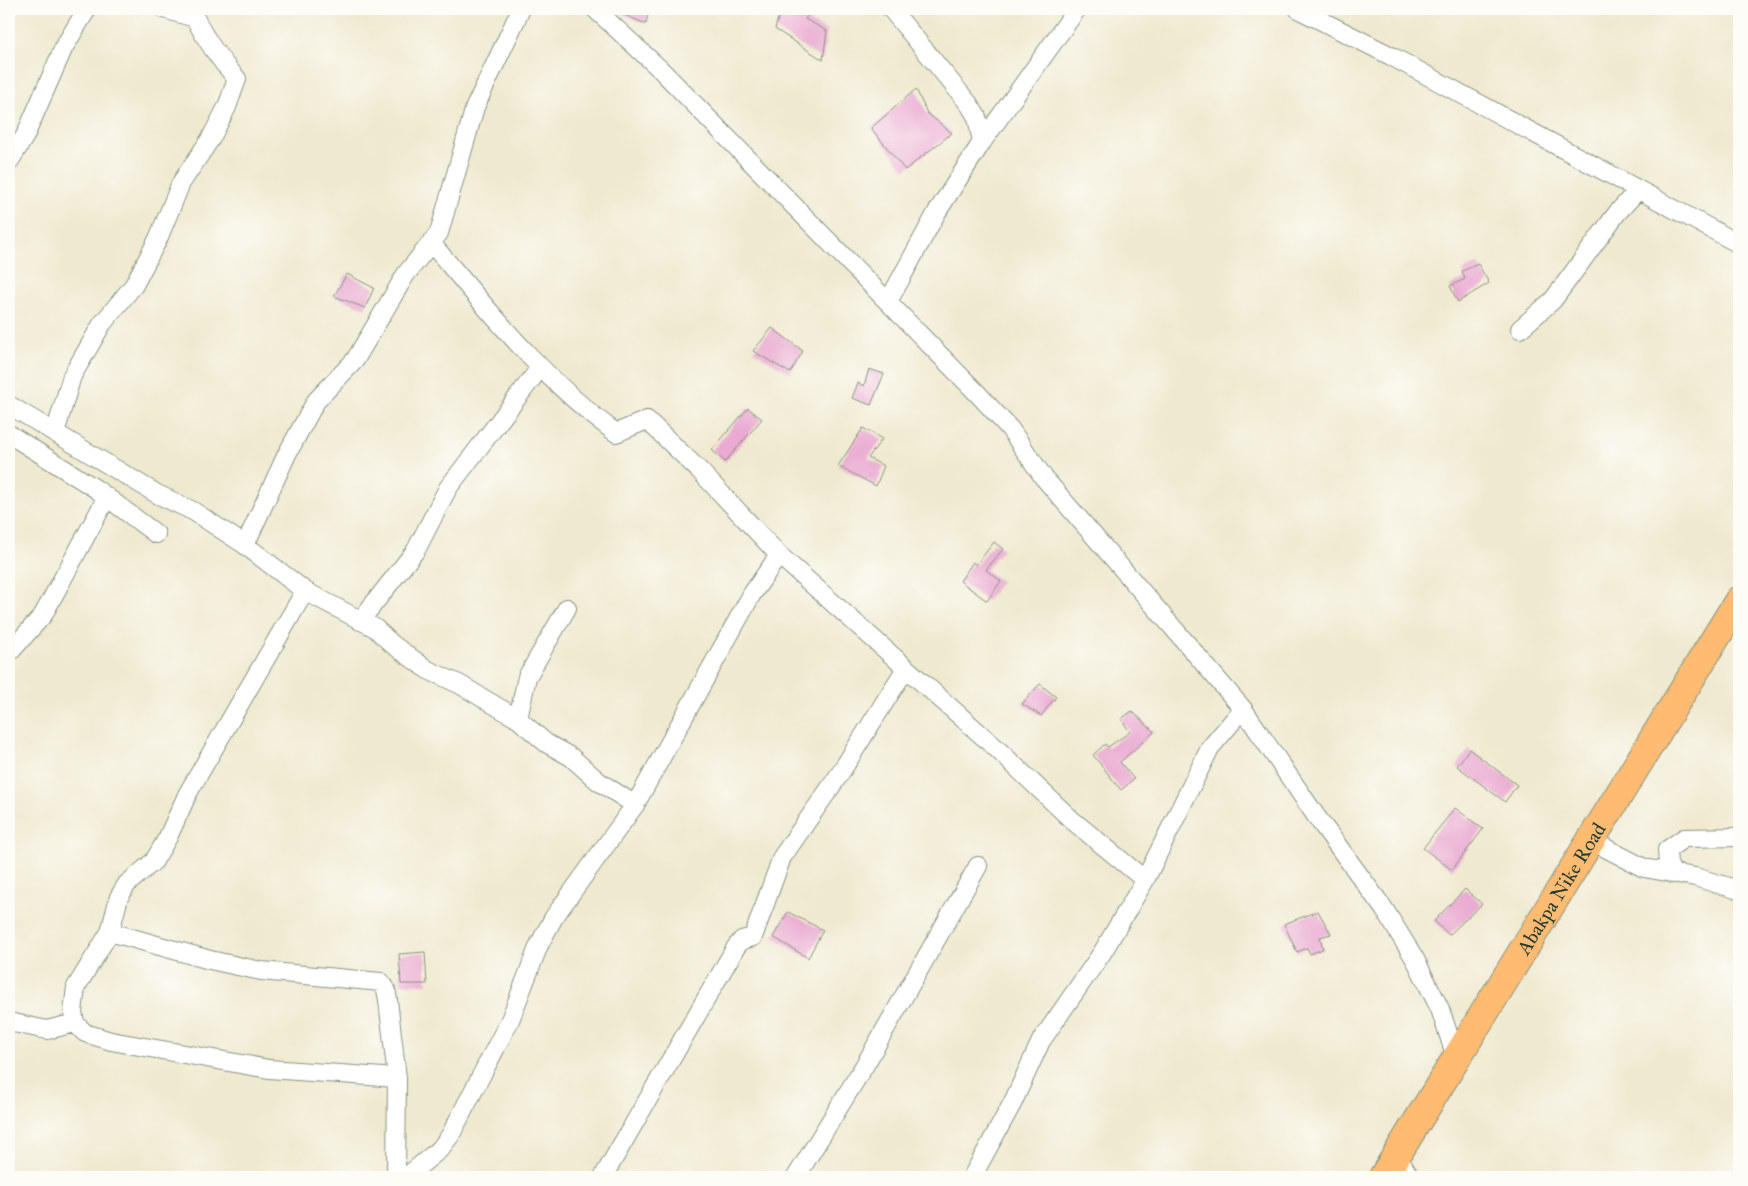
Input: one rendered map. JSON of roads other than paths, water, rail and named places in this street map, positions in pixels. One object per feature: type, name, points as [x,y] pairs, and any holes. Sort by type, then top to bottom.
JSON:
[{"type":"main road","name":"Abakpa Nike Road","points":[[1397,1170],[1456,1057],[1739,600]]},
{"type":"street","points":[[9,162],[25,136],[64,47],[87,9]]},
{"type":"street","points":[[55,434],[72,376],[102,324],[134,286],[158,239],[181,183],[211,138],[227,108],[237,79],[221,62],[204,37],[195,18],[164,9]]},
{"type":"street","points":[[245,545],[287,454],[316,402],[355,360],[406,274],[439,233],[481,91],[520,9]]},
{"type":"street","points":[[595,9],[667,76],[1010,429],[1044,478],[1243,710],[1316,816],[1384,909],[1415,959],[1440,1009],[1456,1057]]},
{"type":"street","points":[[891,9],[969,104],[977,117],[982,142]]},
{"type":"street","points":[[888,302],[937,212],[982,142],[1077,9]]},
{"type":"street","points":[[1298,9],[1391,56],[1739,244]]},
{"type":"street","points":[[1520,329],[1553,300],[1617,213],[1638,190]]},
{"type":"street","points":[[432,244],[521,349],[580,407],[616,434],[648,420],[700,471],[779,555],[996,748],[1072,820],[1145,880]]},
{"type":"street","points":[[360,621],[416,550],[448,488],[540,368]]},
{"type":"street","points":[[9,405],[158,494],[193,510],[245,545],[305,591],[382,633],[392,644],[428,670],[459,684],[518,719],[546,743],[571,757],[598,781],[635,805]]},
{"type":"street","points":[[9,434],[107,497],[156,534]]},
{"type":"street","points":[[11,651],[43,615],[107,497]]},
{"type":"street","points":[[406,1177],[440,1149],[450,1136],[510,1020],[539,945],[554,917],[635,805],[752,594],[779,555]]},
{"type":"street","points":[[305,591],[188,793],[168,837],[154,861],[127,884],[119,897],[110,932],[76,987],[73,1012],[75,1023],[85,1033],[111,1041],[258,1067],[397,1078]]},
{"type":"street","points":[[518,719],[527,677],[567,608]]},
{"type":"street","points":[[603,1177],[736,946],[742,940],[753,937],[782,857],[839,775],[906,668]]},
{"type":"street","points":[[972,1177],[1012,1104],[1041,1041],[1102,953],[1145,880],[1210,748],[1243,710]]},
{"type":"street","points":[[1672,874],[1668,864],[1667,850],[1684,838],[1739,837]]},
{"type":"street","points":[[1590,840],[1629,863],[1672,874],[1695,877],[1739,890]]},
{"type":"street","points":[[796,1177],[866,1063],[978,866]]},
{"type":"street","points":[[110,932],[210,960],[261,971],[381,982],[386,989],[388,1000],[397,1078],[396,1177]]},
{"type":"street","points":[[9,1022],[47,1030],[75,1023]]}]
